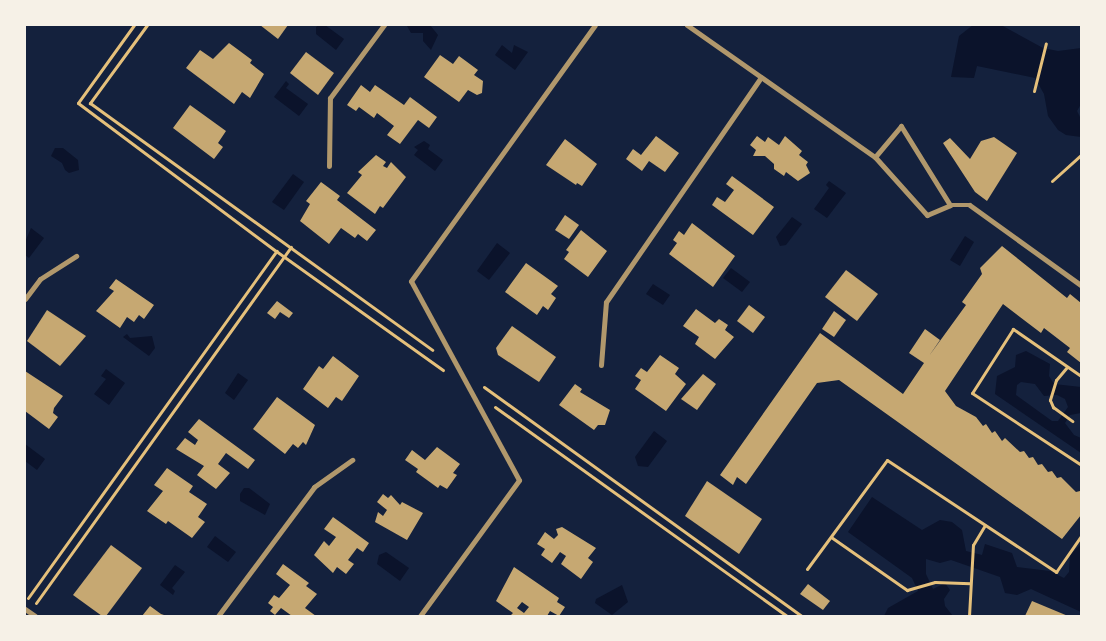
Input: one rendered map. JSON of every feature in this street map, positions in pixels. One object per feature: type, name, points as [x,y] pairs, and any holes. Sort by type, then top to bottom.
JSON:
[{"type":"street","points":[[329,166],[330,98],[384,25]]},
{"type":"street","points":[[420,616],[519,480],[411,281],[595,25]]},
{"type":"street","points":[[687,25],[875,157],[927,215],[950,205],[970,205],[1081,284]]},
{"type":"street","points":[[601,365],[606,302],[761,77]]},
{"type":"street","points":[[875,157],[901,126],[950,205]]},
{"type":"street","points":[[25,299],[40,279],[76,256]]},
{"type":"street","points":[[218,616],[314,487],[352,460]]},
{"type":"street","points":[[27,611],[35,616]]},
{"type":"path","points":[[134,25],[78,103],[276,251],[467,386]]},
{"type":"path","points":[[146,25],[90,103],[434,351]]},
{"type":"path","points":[[1034,91],[1046,43]]},
{"type":"path","points":[[1052,180],[1081,155]]},
{"type":"path","points":[[27,611],[291,247]]},
{"type":"path","points":[[25,602],[276,251]]},
{"type":"path","points":[[1081,376],[1014,330],[972,393],[1081,465]]},
{"type":"path","points":[[1067,367],[1056,380],[1050,400],[1060,413],[1072,421]]},
{"type":"path","points":[[482,386],[802,616]]},
{"type":"path","points":[[491,404],[787,616]]},
{"type":"path","points":[[807,569],[887,460],[1056,572],[1081,536]]},
{"type":"path","points":[[969,616],[973,545],[986,525]]},
{"type":"path","points":[[831,537],[908,590],[935,582],[970,583]]},
{"type":"water","points":[[325,25],[344,39],[336,50],[316,34],[316,27]]},
{"type":"water","points":[[430,25],[438,35],[431,50],[423,41],[423,33],[411,33],[407,26]]},
{"type":"water","points":[[973,25],[1001,25],[1043,48],[1058,51],[1081,48],[1081,104],[1077,111],[1081,119],[1081,137],[1066,135],[1058,130],[1048,116],[1044,94],[1035,78],[977,66],[974,78],[951,77],[959,36]]},
{"type":"water","points":[[502,45],[512,53],[514,45],[528,52],[515,70],[495,55]]},
{"type":"water","points":[[286,81],[289,84],[286,88],[308,104],[299,116],[274,97]]},
{"type":"water","points":[[424,141],[430,145],[428,149],[443,160],[435,171],[414,155],[418,150],[414,147]]},
{"type":"water","points":[[55,148],[63,148],[78,160],[79,170],[69,173],[65,170],[62,163],[51,156]]},
{"type":"water","points":[[293,174],[304,182],[284,210],[272,202]]},
{"type":"water","points":[[829,181],[846,193],[827,218],[814,209],[829,188],[826,185]]},
{"type":"water","points":[[792,217],[802,224],[786,245],[780,246],[776,237]]},
{"type":"water","points":[[31,228],[44,238],[29,258],[25,255],[25,242]]},
{"type":"water","points":[[965,236],[974,242],[960,266],[950,260]]},
{"type":"water","points":[[497,243],[510,253],[489,280],[477,271]]},
{"type":"water","points":[[731,268],[750,282],[742,292],[723,278]]},
{"type":"water","points":[[653,284],[670,295],[663,305],[646,294]]},
{"type":"water","points":[[127,334],[130,338],[152,336],[155,348],[149,356],[123,337]]},
{"type":"water","points":[[1026,351],[1050,364],[1049,376],[1054,384],[1081,387],[1081,413],[1070,415],[1065,423],[1074,435],[1081,438],[1081,453],[995,394],[997,376],[1015,367],[1016,355]],"holes":[[[1021,382],[1035,384],[1044,396],[1057,395],[1065,399],[1068,407],[1058,421],[1052,421],[1016,395],[1017,385]]]},
{"type":"water","points":[[106,369],[125,383],[109,405],[94,394],[106,379],[101,376]]},
{"type":"water","points":[[238,373],[248,380],[234,400],[225,393]]},
{"type":"water","points":[[654,431],[667,441],[648,467],[638,466],[635,457]]},
{"type":"water","points":[[25,444],[45,459],[37,470],[25,461]]},
{"type":"water","points":[[244,488],[249,488],[270,504],[265,515],[240,501],[240,494]]},
{"type":"water","points":[[872,497],[922,530],[940,520],[952,522],[962,530],[966,551],[982,555],[985,544],[1012,553],[1017,567],[1050,571],[1064,578],[1069,572],[1070,555],[1081,544],[1081,612],[1031,589],[1017,595],[1005,593],[1000,577],[951,560],[940,563],[926,559],[926,574],[933,589],[945,583],[950,590],[944,599],[945,606],[953,616],[884,616],[888,608],[918,591],[912,578],[848,532]]},
{"type":"water","points":[[215,536],[236,552],[228,562],[207,547]]},
{"type":"water","points":[[386,552],[409,568],[400,581],[377,564],[379,555]]},
{"type":"water","points":[[175,565],[185,572],[172,588],[175,591],[173,595],[160,585]]},
{"type":"water","points":[[622,585],[628,602],[612,615],[595,603],[596,599]]},
{"type":"building","points":[[260,25],[288,25],[278,39]]},
{"type":"building","points":[[229,43],[252,60],[250,63],[264,74],[250,98],[242,92],[234,104],[186,68],[200,50],[213,59]]},
{"type":"building","points":[[306,52],[334,73],[318,95],[290,73]]},
{"type":"building","points":[[440,55],[453,64],[459,56],[478,70],[474,75],[483,81],[482,93],[477,95],[468,90],[459,102],[424,77]]},
{"type":"building","points":[[361,85],[370,92],[375,85],[404,105],[410,97],[437,117],[429,128],[418,120],[400,144],[387,135],[394,126],[377,113],[374,118],[359,107],[356,111],[347,105]]},
{"type":"building","points":[[190,105],[226,131],[218,143],[223,147],[214,159],[173,128]]},
{"type":"building","points":[[656,136],[679,153],[665,172],[649,161],[642,171],[626,159],[633,149],[641,155]]},
{"type":"building","points":[[757,136],[765,142],[768,137],[779,145],[785,136],[802,151],[799,155],[808,162],[806,165],[810,173],[798,181],[786,172],[784,176],[774,169],[774,164],[765,156],[753,156],[756,150],[750,145]]},
{"type":"building","points":[[994,137],[1017,153],[987,201],[975,192],[943,143],[950,138],[970,159],[981,141]]},
{"type":"building","points":[[565,139],[597,164],[582,186],[577,183],[576,185],[546,165]]},
{"type":"building","points":[[376,155],[386,162],[383,166],[387,168],[391,162],[406,177],[383,208],[380,206],[375,214],[347,193],[362,175],[358,172]]},
{"type":"building","points":[[732,176],[774,207],[753,235],[712,205],[717,197],[725,202],[734,190],[726,184]]},
{"type":"building","points":[[321,182],[340,196],[337,200],[376,230],[367,241],[358,234],[355,238],[341,228],[329,244],[300,221],[310,204],[306,201]]},
{"type":"building","points":[[565,215],[579,225],[569,239],[555,230]]},
{"type":"building","points":[[692,223],[735,256],[713,287],[669,254],[677,243],[673,240],[679,231],[684,235]]},
{"type":"building","points":[[581,230],[607,251],[588,277],[564,259],[569,252],[566,250]]},
{"type":"building","points":[[1002,246],[1067,298],[1070,294],[1081,303],[1081,363],[1067,352],[1070,348],[1044,328],[1041,333],[1003,304],[945,391],[956,406],[976,417],[983,426],[986,424],[992,433],[995,431],[1002,441],[1005,438],[1020,452],[1024,451],[1029,458],[1033,457],[1038,465],[1042,464],[1048,472],[1052,471],[1057,478],[1061,477],[1076,492],[1080,491],[1081,515],[1062,539],[839,380],[817,383],[746,484],[737,477],[733,485],[720,475],[820,333],[903,394],[924,363],[909,353],[925,329],[940,340],[929,356],[966,305],[962,302],[982,274],[980,268]]},
{"type":"building","points":[[526,263],[558,286],[551,294],[556,298],[548,310],[543,306],[537,315],[505,292]]},
{"type":"building","points":[[846,270],[878,294],[857,321],[825,297]]},
{"type":"building","points":[[116,279],[154,305],[144,319],[139,315],[134,322],[127,317],[120,328],[96,311],[114,291],[109,288]]},
{"type":"building","points":[[277,301],[293,313],[289,318],[280,312],[275,319],[267,313]]},
{"type":"building","points":[[749,305],[765,317],[753,333],[737,321]]},
{"type":"building","points":[[696,309],[715,323],[719,319],[728,325],[725,330],[734,337],[715,359],[695,344],[699,337],[683,326]]},
{"type":"building","points":[[47,310],[86,336],[60,366],[27,341]]},
{"type":"building","points":[[834,311],[846,320],[834,337],[822,329]]},
{"type":"building","points":[[512,326],[556,357],[539,382],[498,355],[496,348]]},
{"type":"building","points":[[660,355],[679,368],[675,374],[686,384],[666,411],[635,389],[641,380],[635,376],[641,368],[647,372]]},
{"type":"building","points":[[333,356],[359,376],[342,401],[336,397],[328,408],[303,389],[319,366],[323,369]]},
{"type":"building","points":[[25,371],[63,396],[54,408],[53,413],[58,417],[49,429],[25,411]]},
{"type":"building","points":[[703,374],[716,384],[697,410],[681,399]]},
{"type":"building","points":[[575,384],[582,389],[580,392],[610,410],[605,425],[598,425],[594,430],[559,405]]},
{"type":"building","points":[[277,397],[315,425],[306,445],[303,442],[298,448],[293,444],[285,454],[253,429]]},
{"type":"building","points":[[199,419],[255,460],[248,469],[226,453],[218,464],[230,473],[216,489],[197,475],[204,466],[176,449],[185,438],[195,445],[198,440],[188,432]]},
{"type":"building","points":[[437,447],[460,464],[453,473],[457,475],[447,489],[440,485],[438,488],[416,472],[418,469],[405,460],[412,450],[425,460]]},
{"type":"building","points":[[167,468],[193,486],[189,492],[207,504],[198,517],[205,522],[192,538],[168,521],[166,524],[147,511],[163,491],[154,485]]},
{"type":"building","points":[[707,481],[762,519],[739,554],[685,516]]},
{"type":"building","points":[[383,494],[388,498],[391,495],[400,505],[402,502],[423,513],[407,540],[375,522],[378,512],[383,516],[387,510],[377,502]]},
{"type":"building","points":[[333,517],[369,543],[363,552],[357,548],[348,560],[354,564],[346,574],[337,567],[333,573],[314,555],[324,541],[329,546],[336,537],[324,529]]},
{"type":"building","points":[[562,527],[596,548],[588,558],[593,562],[581,579],[561,564],[566,556],[560,552],[552,563],[541,555],[545,549],[537,544],[545,532],[554,539],[558,535],[556,529]]},
{"type":"building","points":[[111,545],[142,568],[106,616],[102,616],[73,595]]},
{"type":"building","points":[[283,564],[309,583],[306,586],[317,594],[305,608],[316,616],[292,616],[281,608],[275,615],[270,611],[273,607],[268,603],[274,595],[279,598],[290,585],[276,574]]},
{"type":"building","points":[[514,567],[559,598],[557,602],[565,607],[559,616],[550,611],[547,616],[510,616],[513,613],[496,601]],"holes":[[[522,602],[529,607],[524,613],[517,608]]]},
{"type":"building","points":[[808,584],[830,601],[823,610],[800,594]]},
{"type":"building","points":[[1032,601],[1068,616],[1025,616]]},
{"type":"building","points":[[150,606],[161,614],[167,616],[142,616]]}]
